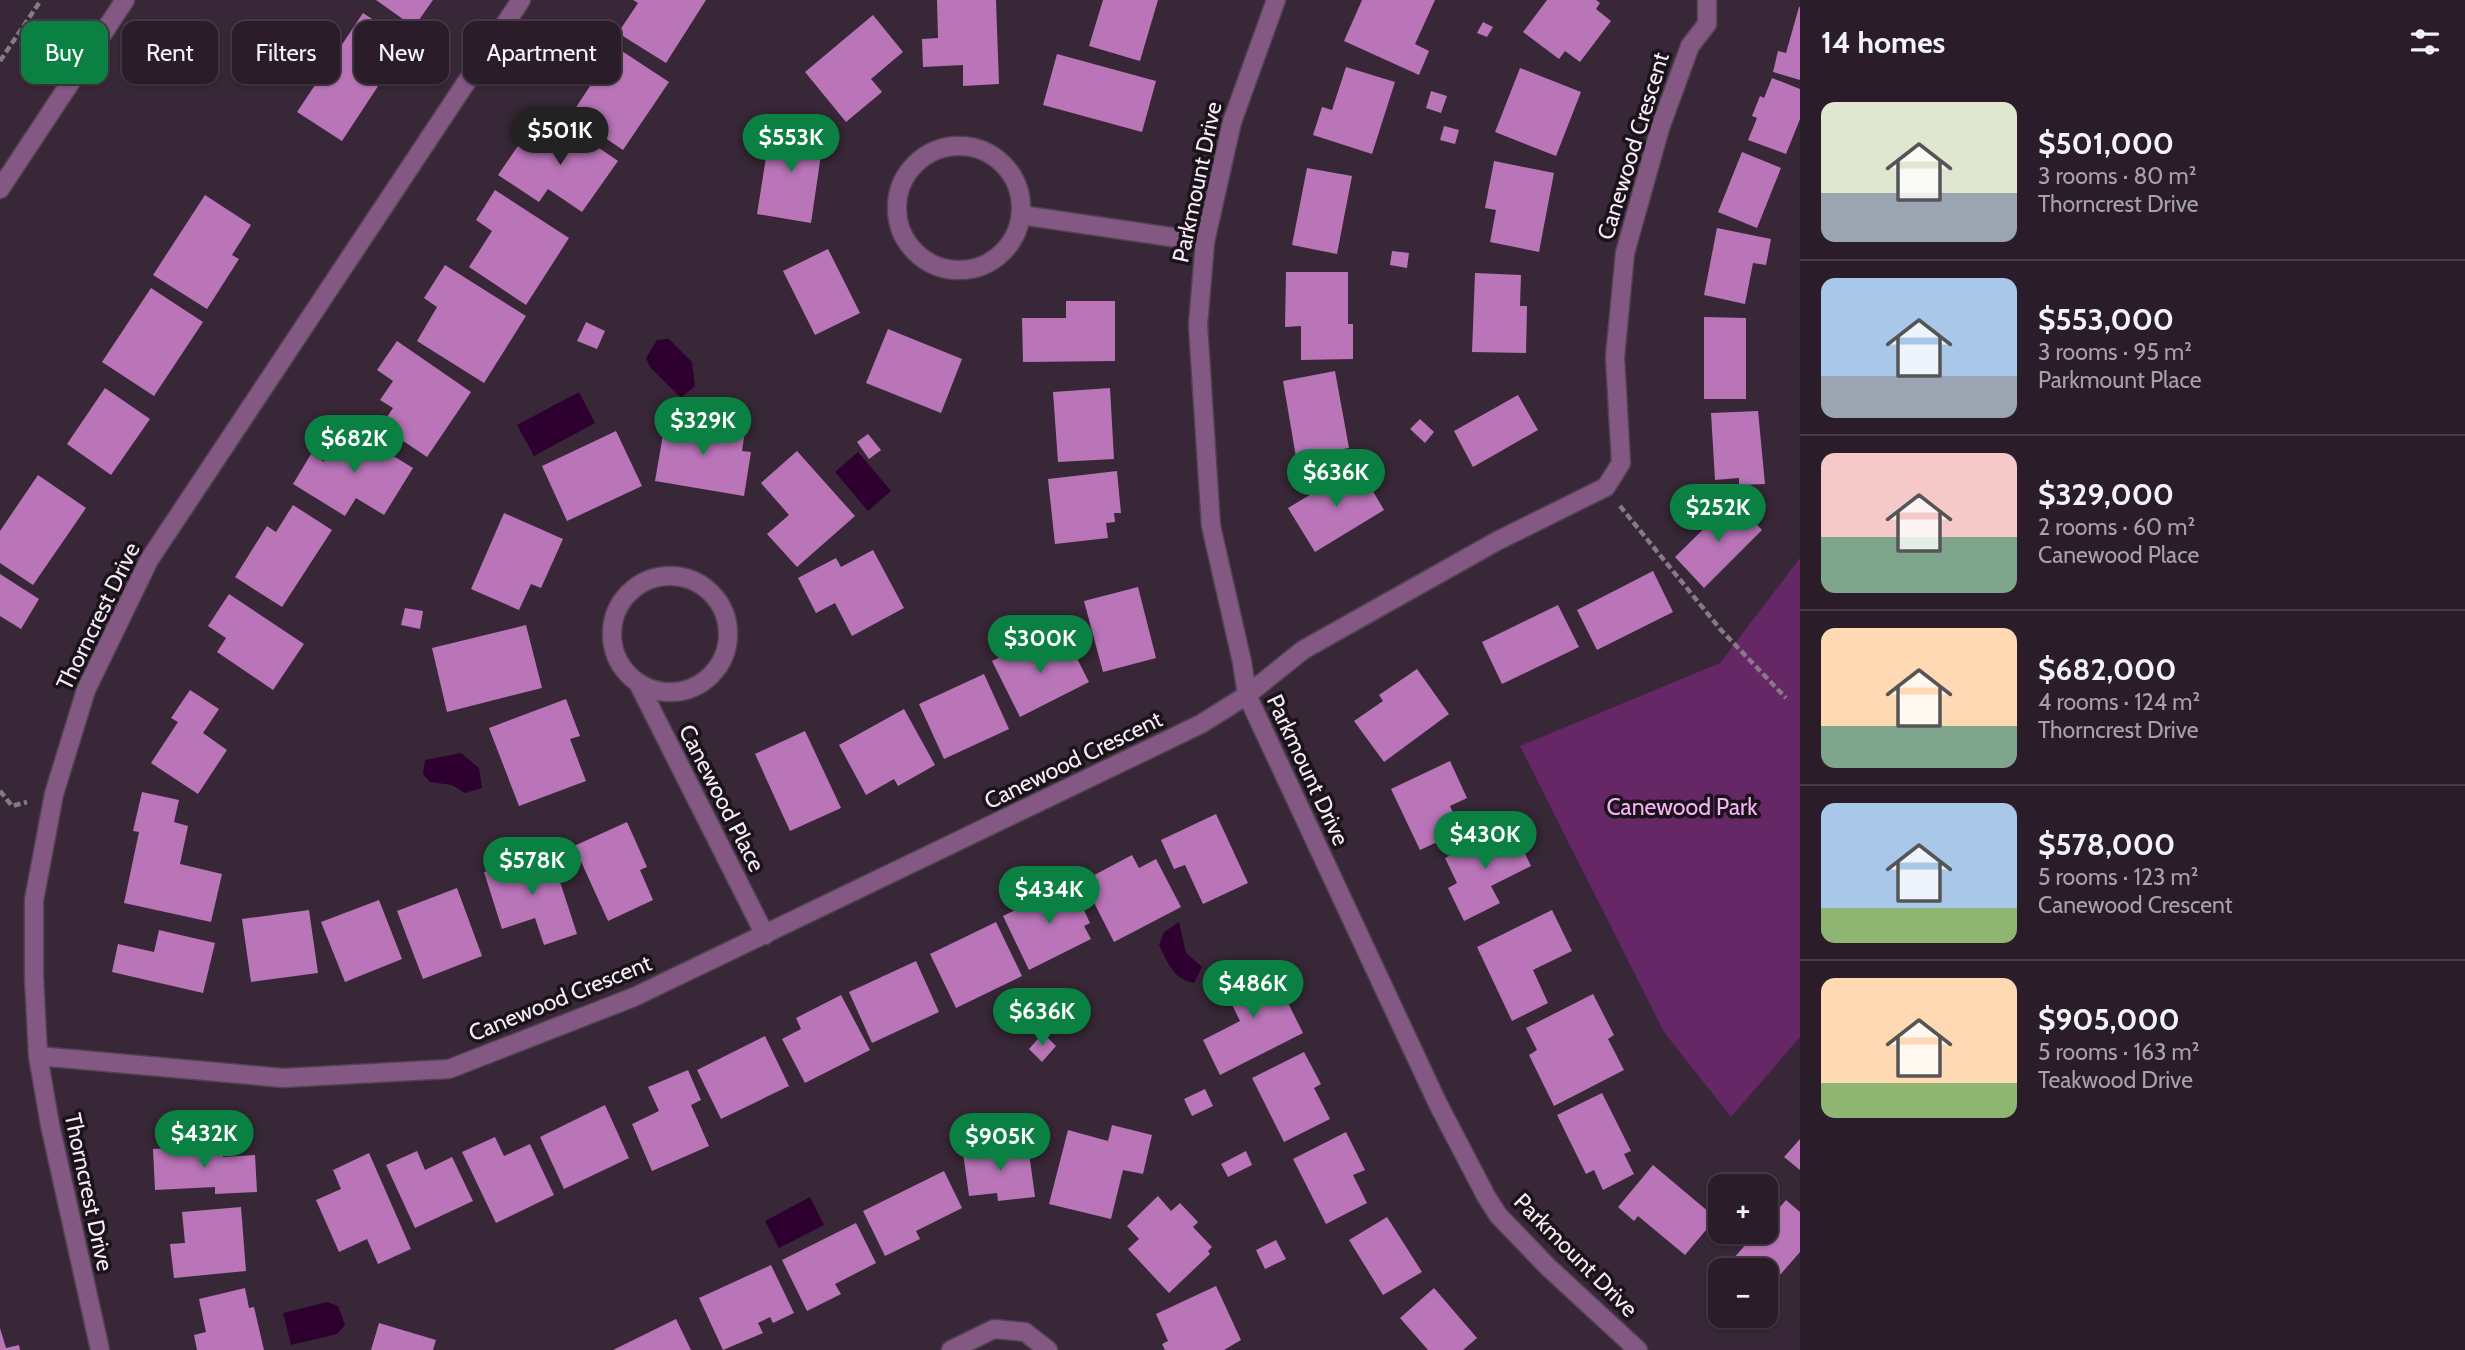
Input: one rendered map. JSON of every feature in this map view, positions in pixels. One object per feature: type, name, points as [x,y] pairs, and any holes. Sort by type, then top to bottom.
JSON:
[{"type":"street","points":[[0,188],[125,0]]},
{"type":"street","name":"Thorncrest Drive","points":[[100,1350],[50,1125],[38,1056],[33,907],[54,794],[86,690],[149,560],[521,0]]},
{"type":"street","name":"Parkmount Drive","points":[[1276,0],[1231,122],[1205,242],[1198,325],[1210,526],[1242,662],[1247,695],[1437,1104],[1486,1196],[1498,1215],[1557,1277],[1638,1350]]},
{"type":"street","name":"Canewood Crescent","points":[[38,1056],[283,1078],[449,1069],[634,997],[1201,724],[1247,695],[1303,650],[1497,541],[1605,487],[1621,463],[1615,356],[1625,253],[1660,128],[1690,46],[1707,24],[1707,0]]},
{"type":"street","points":[[952,145],[979,149],[1003,164],[1016,181],[1021,215],[1008,247],[992,261],[972,269],[950,270],[936,266],[918,254],[904,237],[897,209],[900,189],[910,170],[927,156],[952,145]]},
{"type":"street","points":[[1021,215],[1205,242]]},
{"type":"street","name":"Canewood Place","points":[[638,683],[662,692],[682,691],[702,682],[717,669],[725,650],[726,620],[721,606],[708,590],[681,577],[665,576],[643,582],[626,595],[612,622],[615,655],[623,669],[638,683],[765,935]]},
{"type":"street","points":[[951,1350],[994,1329],[1025,1332],[1048,1350]]},
{"type":"path","points":[[0,61],[41,0]]},
{"type":"path","points":[[1605,487],[1721,630],[1786,698]]},
{"type":"green space","name":"Canewood Park","points":[[1800,558],[1800,1037],[1731,1117],[1664,1032],[1520,746],[1720,663]]},
{"type":"shaded area","points":[[669,339],[692,362],[695,386],[681,398],[650,367],[646,358],[657,340]]},
{"type":"shaded area","points":[[579,392],[595,423],[534,456],[517,425]]},
{"type":"shaded area","points":[[858,452],[891,491],[868,511],[835,472]]},
{"type":"shaded area","points":[[461,753],[479,768],[482,788],[465,793],[452,785],[430,782],[423,774],[425,760]]},
{"type":"shaded area","points":[[1179,922],[1186,953],[1202,967],[1194,983],[1176,974],[1159,945],[1164,932]]},
{"type":"shaded area","points":[[810,1197],[824,1225],[779,1248],[765,1221]]},
{"type":"shaded area","points":[[327,1302],[338,1306],[345,1325],[337,1334],[291,1345],[283,1313]]},
{"type":"building","points":[[376,0],[433,0],[418,21],[406,21]]},
{"type":"building","points":[[633,0],[706,0],[666,63],[621,35],[621,28],[638,3]]},
{"type":"building","points":[[937,0],[996,0],[999,84],[963,86],[963,65],[923,67],[922,39],[938,38]]},
{"type":"building","points":[[1103,0],[1158,0],[1140,61],[1089,46]]},
{"type":"building","points":[[1362,0],[1435,0],[1415,44],[1429,51],[1419,75],[1344,41]]},
{"type":"building","points":[[1547,0],[1596,0],[1600,3],[1596,9],[1611,21],[1580,62],[1565,51],[1559,59],[1523,32]]},
{"type":"building","points":[[1799,7],[1800,80],[1773,72],[1778,51],[1786,53]]},
{"type":"building","points":[[363,13],[375,21],[358,21]]},
{"type":"building","points":[[873,15],[903,52],[871,79],[882,92],[846,122],[805,72]]},
{"type":"building","points":[[1483,22],[1493,27],[1487,37],[1477,33]]},
{"type":"building","points":[[354,26],[354,84],[379,84],[342,141],[297,112],[316,84],[340,84],[340,48]]},
{"type":"building","points":[[621,50],[669,82],[623,150],[571,115],[591,84],[621,84]]},
{"type":"building","points":[[1057,54],[1156,81],[1142,132],[1043,105]]},
{"type":"building","points":[[1346,67],[1395,82],[1372,154],[1313,135],[1322,107],[1332,110]]},
{"type":"building","points":[[1520,68],[1581,92],[1556,156],[1495,132]]},
{"type":"building","points":[[1772,78],[1800,89],[1800,119],[1786,154],[1748,140],[1757,118],[1752,116],[1760,96],[1764,98]]},
{"type":"building","points":[[1431,91],[1447,96],[1441,113],[1426,108]]},
{"type":"building","points":[[557,119],[618,161],[582,212],[548,189],[539,202],[498,175],[520,143],[534,153]]},
{"type":"building","points":[[771,126],[824,134],[811,223],[757,214]]},
{"type":"building","points":[[1444,126],[1459,130],[1455,144],[1440,140]]},
{"type":"building","points":[[1742,152],[1781,168],[1757,228],[1718,212]]},
{"type":"building","points":[[1494,161],[1554,173],[1539,252],[1490,242],[1496,210],[1485,208]]},
{"type":"building","points":[[1307,168],[1352,176],[1337,254],[1292,245]]},
{"type":"building","points":[[495,190],[569,238],[526,305],[469,267],[492,231],[476,220]]},
{"type":"building","points":[[205,195],[251,225],[232,255],[239,259],[207,309],[153,275]]},
{"type":"building","points":[[1717,228],[1771,239],[1766,265],[1753,263],[1745,304],[1704,295]]},
{"type":"building","points":[[828,249],[860,313],[815,335],[783,271]]},
{"type":"building","points":[[1392,251],[1409,253],[1407,268],[1390,265]]},
{"type":"building","points":[[445,265],[526,316],[484,383],[417,341],[437,307],[424,298]]},
{"type":"building","points":[[1286,272],[1348,272],[1348,324],[1353,324],[1353,359],[1301,360],[1301,326],[1285,327]]},
{"type":"building","points":[[1475,273],[1521,275],[1520,306],[1527,306],[1526,353],[1472,352]]},
{"type":"building","points":[[151,288],[203,322],[154,396],[102,362]]},
{"type":"building","points":[[1066,301],[1115,301],[1115,361],[1023,362],[1022,318],[1066,318]]},
{"type":"building","points":[[1704,317],[1746,318],[1746,399],[1704,399]]},
{"type":"building","points":[[586,322],[605,331],[597,349],[577,341]]},
{"type":"building","points":[[888,329],[962,359],[941,413],[866,383]]},
{"type":"building","points":[[397,341],[471,392],[427,457],[381,426],[393,408],[380,400],[393,381],[377,370]]},
{"type":"building","points":[[1335,371],[1349,448],[1296,457],[1283,381]]},
{"type":"building","points":[[105,388],[150,419],[111,475],[67,444]]},
{"type":"building","points":[[1110,388],[1114,459],[1058,462],[1053,392]]},
{"type":"building","points":[[1518,395],[1538,430],[1473,467],[1454,431]]},
{"type":"building","points":[[1758,411],[1765,484],[1739,485],[1739,478],[1715,480],[1711,413]]},
{"type":"building","points":[[666,417],[745,431],[742,451],[751,452],[744,496],[655,481]]},
{"type":"building","points":[[1420,419],[1434,432],[1425,443],[1410,429]]},
{"type":"building","points":[[346,427],[413,468],[384,515],[356,498],[345,516],[293,484],[311,454],[324,462]]},
{"type":"building","points":[[616,431],[642,486],[567,521],[542,466]]},
{"type":"building","points":[[868,434],[881,450],[869,459],[857,442]]},
{"type":"building","points":[[797,451],[855,516],[797,567],[767,534],[789,515],[761,483]]},
{"type":"building","points":[[1358,466],[1384,510],[1315,552],[1288,508]]},
{"type":"building","points":[[1117,471],[1121,513],[1114,513],[1115,522],[1106,523],[1108,538],[1055,544],[1048,479]]},
{"type":"building","points":[[38,475],[86,508],[33,585],[0,563],[0,531]]},
{"type":"building","points":[[1733,500],[1762,530],[1704,588],[1675,557]]},
{"type":"building","points":[[293,505],[332,530],[282,607],[235,577],[267,526],[276,532]]},
{"type":"building","points":[[504,513],[563,539],[541,588],[531,584],[519,610],[471,589]]},
{"type":"building","points":[[873,550],[904,608],[852,636],[835,603],[816,613],[798,578],[836,558],[841,567]]},
{"type":"building","points":[[1653,571],[1673,612],[1597,650],[1577,610]]},
{"type":"building","points":[[0,574],[39,599],[21,629],[0,616]]},
{"type":"building","points":[[1138,587],[1156,658],[1103,672],[1084,601]]},
{"type":"building","points":[[229,594],[304,644],[273,690],[217,652],[226,638],[208,626]]},
{"type":"building","points":[[1558,605],[1579,647],[1502,684],[1482,642]]},
{"type":"building","points":[[405,608],[423,611],[420,629],[401,625]]},
{"type":"building","points":[[526,625],[542,688],[447,712],[432,648]]},
{"type":"building","points":[[1066,637],[1089,682],[1020,717],[992,661],[1032,641],[1037,652]]},
{"type":"building","points":[[1417,669],[1449,714],[1384,762],[1354,721],[1383,701],[1379,695]]},
{"type":"building","points":[[984,674],[1009,729],[944,759],[919,704]]},
{"type":"building","points":[[190,690],[219,709],[203,733],[227,750],[198,794],[151,763],[178,722],[171,718]]},
{"type":"building","points":[[566,699],[580,736],[570,739],[586,781],[519,806],[489,728]]},
{"type":"building","points":[[904,709],[935,765],[898,786],[894,779],[866,795],[839,745]]},
{"type":"building","points":[[805,731],[841,808],[790,831],[755,754]]},
{"type":"building","points":[[1450,761],[1467,798],[1450,806],[1461,831],[1420,850],[1391,789]]},
{"type":"building","points":[[142,792],[179,800],[174,822],[188,826],[180,864],[222,874],[211,922],[124,903],[139,832],[133,831]]},
{"type":"building","points":[[1216,814],[1248,883],[1203,904],[1185,865],[1174,869],[1161,840]]},
{"type":"building","points":[[627,822],[647,867],[640,870],[653,900],[608,921],[574,846]]},
{"type":"building","points":[[1511,825],[1531,866],[1491,886],[1500,903],[1464,921],[1448,888],[1457,883],[1445,858]]},
{"type":"building","points":[[550,851],[577,934],[544,945],[535,918],[502,929],[484,872]]},
{"type":"building","points":[[1132,855],[1139,868],[1156,859],[1181,907],[1114,942],[1083,881]]},
{"type":"building","points":[[1071,883],[1090,923],[1084,926],[1091,939],[1029,970],[1003,916]]},
{"type":"building","points":[[457,888],[482,956],[423,979],[397,911]]},
{"type":"building","points":[[379,900],[402,959],[345,982],[321,922]]},
{"type":"building","points":[[309,910],[318,973],[251,982],[242,919]]},
{"type":"building","points":[[1552,910],[1572,951],[1533,970],[1548,1003],[1512,1021],[1477,947]]},
{"type":"building","points":[[996,922],[1022,976],[956,1008],[930,954]]},
{"type":"building","points":[[159,930],[215,943],[203,993],[112,972],[118,944],[154,952]]},
{"type":"building","points":[[916,961],[939,1012],[872,1043],[849,992]]},
{"type":"building","points":[[1267,961],[1303,1033],[1220,1075],[1203,1040],[1240,1021],[1222,984]]},
{"type":"building","points":[[1593,994],[1614,1035],[1608,1039],[1624,1070],[1554,1106],[1529,1055],[1537,1050],[1526,1028]]},
{"type":"building","points":[[841,995],[870,1050],[805,1083],[782,1039],[801,1029],[796,1018]]},
{"type":"building","points":[[1043,1033],[1056,1046],[1042,1062],[1029,1049]]},
{"type":"building","points":[[765,1036],[789,1086],[721,1119],[697,1070]]},
{"type":"building","points":[[1304,1052],[1321,1084],[1314,1088],[1330,1119],[1284,1142],[1252,1078]]},
{"type":"building","points":[[688,1070],[701,1100],[691,1105],[709,1146],[652,1171],[632,1124],[659,1111],[648,1087]]},
{"type":"building","points":[[1205,1089],[1213,1106],[1192,1116],[1184,1099]]},
{"type":"building","points":[[1602,1093],[1631,1151],[1624,1154],[1634,1174],[1603,1190],[1594,1170],[1586,1174],[1557,1115]]},
{"type":"building","points":[[605,1105],[629,1158],[564,1189],[540,1137]]},
{"type":"building","points":[[1112,1125],[1152,1135],[1143,1174],[1123,1170],[1111,1219],[1049,1204],[1068,1130],[1108,1141]]},
{"type":"building","points":[[1346,1132],[1365,1170],[1353,1175],[1367,1203],[1326,1224],[1293,1159]]},
{"type":"building","points":[[495,1137],[504,1156],[530,1144],[554,1195],[496,1223],[462,1152]]},
{"type":"building","points":[[1800,1139],[1800,1170],[1784,1157]]},
{"type":"building","points":[[222,1145],[223,1157],[255,1155],[257,1192],[215,1194],[215,1187],[155,1190],[153,1149]]},
{"type":"building","points":[[1028,1145],[1035,1197],[998,1201],[997,1193],[969,1196],[963,1153]]},
{"type":"building","points":[[417,1151],[425,1170],[452,1157],[473,1201],[415,1228],[386,1165]]},
{"type":"building","points":[[1246,1151],[1252,1165],[1228,1177],[1221,1164]]},
{"type":"building","points":[[369,1153],[411,1249],[378,1264],[367,1239],[339,1252],[316,1200],[341,1189],[333,1170]]},
{"type":"building","points":[[1653,1165],[1708,1211],[1708,1228],[1685,1255],[1638,1216],[1634,1221],[1618,1207]]},
{"type":"building","points":[[944,1171],[962,1208],[916,1231],[920,1239],[885,1256],[863,1211]]},
{"type":"building","points":[[1158,1196],[1171,1211],[1180,1203],[1198,1222],[1193,1227],[1212,1247],[1208,1251],[1210,1254],[1169,1293],[1128,1249],[1139,1239],[1127,1226]]},
{"type":"building","points":[[1786,1200],[1800,1212],[1800,1252],[1778,1277],[1778,1258],[1734,1258],[1746,1244],[1778,1244],[1778,1209]]},
{"type":"building","points":[[241,1207],[246,1271],[174,1278],[170,1244],[185,1243],[182,1212]]},
{"type":"building","points":[[1387,1217],[1422,1272],[1383,1295],[1349,1240]]},
{"type":"building","points":[[856,1223],[876,1263],[835,1284],[841,1294],[807,1311],[782,1260]]},
{"type":"building","points":[[1276,1240],[1286,1259],[1265,1269],[1256,1250]]},
{"type":"building","points":[[771,1265],[794,1313],[773,1323],[770,1317],[758,1323],[763,1333],[723,1350],[699,1298]]},
{"type":"building","points":[[1216,1286],[1241,1340],[1224,1350],[1165,1350],[1162,1344],[1168,1341],[1156,1314]]},
{"type":"building","points":[[245,1288],[249,1308],[254,1307],[264,1350],[197,1350],[194,1335],[206,1332],[199,1299]]},
{"type":"building","points":[[1434,1288],[1477,1338],[1463,1350],[1428,1350],[1400,1318]]},
{"type":"building","points":[[676,1319],[691,1350],[613,1350]]},
{"type":"building","points":[[379,1323],[436,1340],[433,1350],[371,1350]]},
{"type":"building","points":[[0,1328],[6,1348],[19,1345],[20,1350],[0,1350]]}]
